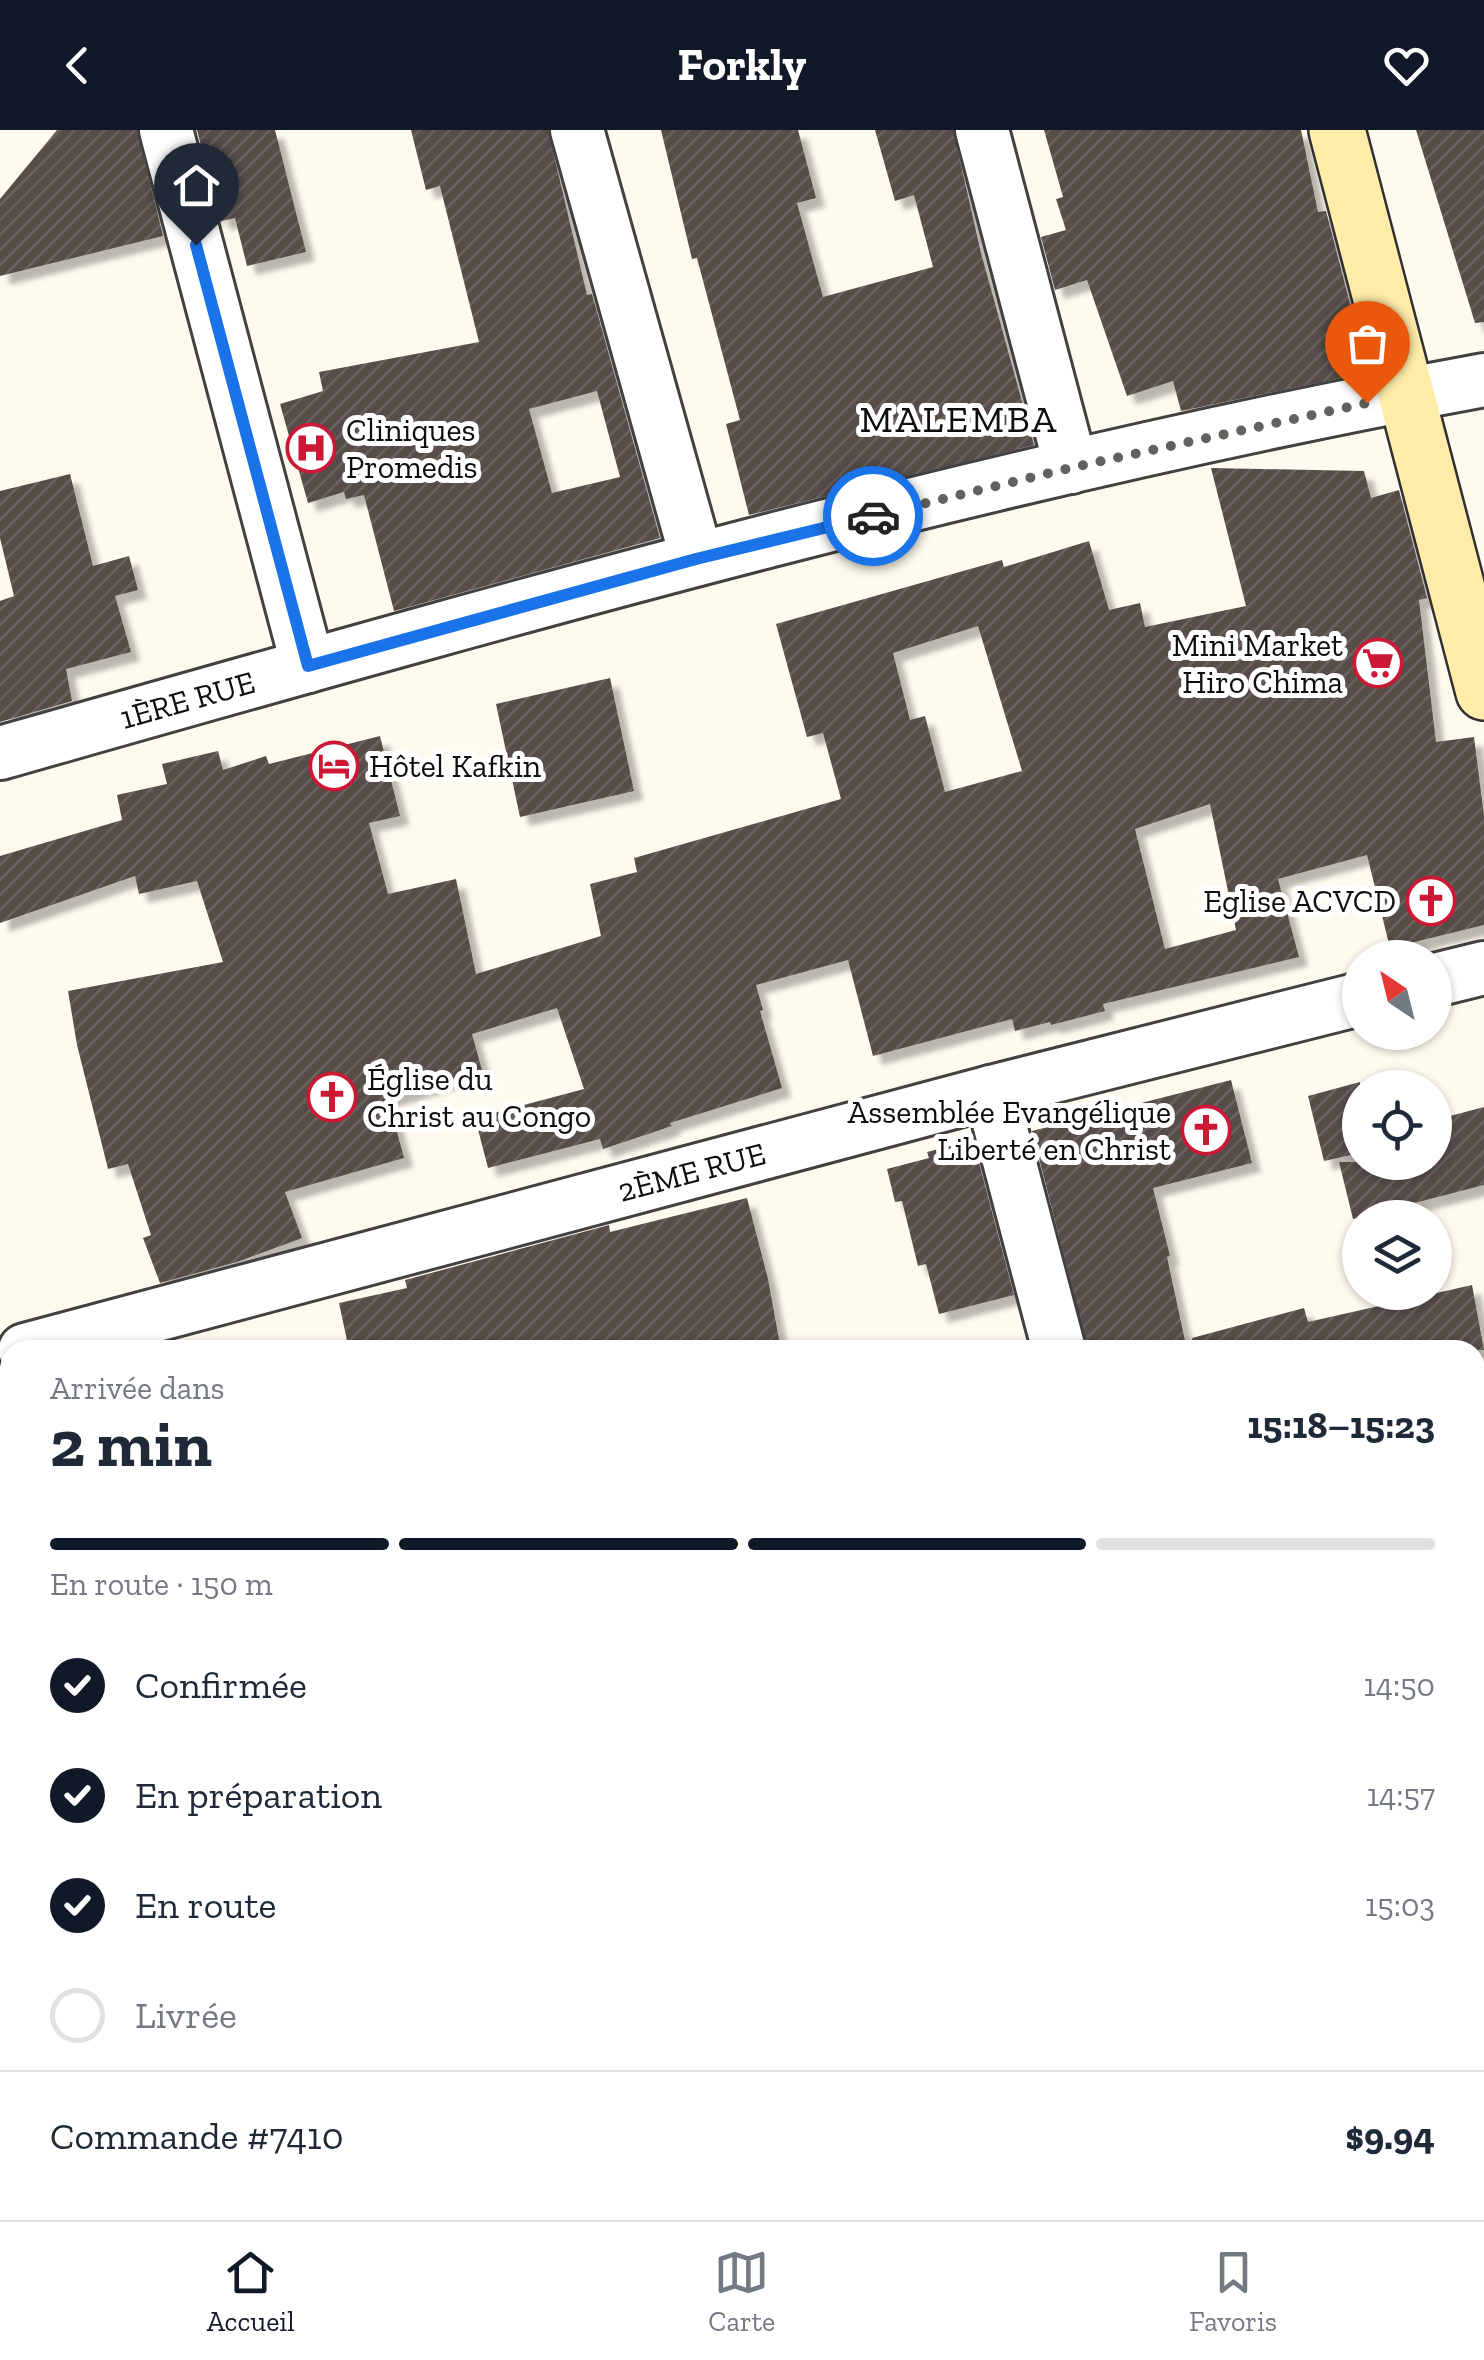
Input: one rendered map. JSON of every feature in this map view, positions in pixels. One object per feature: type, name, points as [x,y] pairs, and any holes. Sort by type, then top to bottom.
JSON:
[{"type":"street","points":[[166,130],[308,666]]},
{"type":"street","points":[[576,130],[696,559]]},
{"type":"street","points":[[982,130],[1070,468]]},
{"type":"street","points":[[1337,130],[1484,692]]},
{"type":"street","name":"1ÈRE RUE","points":[[0,754],[696,559],[1070,468],[1484,380]]},
{"type":"street","points":[[1452,976],[1484,968]]},
{"type":"street","name":"2ÈME RUE","points":[[104,1340],[168,1332],[991,1092],[1342,1004]]},
{"type":"street","points":[[991,1092],[1056,1340]]},
{"type":"building","points":[[57,130],[137,130],[163,236],[0,276],[0,199]]},
{"type":"building","points":[[197,130],[275,130],[306,252],[247,266],[235,218],[221,221]]},
{"type":"building","points":[[411,130],[548,130],[587,295],[592,294],[660,538],[394,611],[364,495],[346,499],[344,492],[308,503],[280,404],[323,391],[319,372],[479,342],[440,186],[426,190]],"holes":[[[597,391],[620,477],[552,493],[529,409]]]},
{"type":"building","points":[[661,130],[798,130],[816,198],[797,203],[823,297],[933,267],[914,195],[895,201],[875,130],[953,130],[981,253],[1034,445],[749,515],[726,424],[740,420],[697,258],[692,259]]},
{"type":"building","points":[[1044,130],[1301,130],[1318,212],[1326,211],[1355,323],[1345,326],[1361,374],[1181,411],[1173,381],[1127,396],[1087,280],[1055,290],[1041,237],[1066,230],[1056,199],[1063,197]]},
{"type":"building","points":[[1416,130],[1484,130],[1484,322],[1475,323]]},
{"type":"building","points":[[1211,468],[1364,471],[1371,498],[1399,490],[1427,598],[1419,600],[1436,742],[1474,737],[1484,816],[1484,925],[1423,940],[1388,940],[1367,855],[1278,879],[1299,957],[1103,1004],[1105,1011],[1051,1025],[1050,1022],[1015,1031],[1012,1019],[873,1056],[848,960],[756,985],[782,1088],[603,1149],[600,1139],[488,1168],[475,1118],[584,1089],[557,1008],[472,1034],[482,1070],[388,1098],[404,1158],[285,1192],[302,1238],[237,1262],[160,1283],[143,1238],[151,1235],[128,1164],[108,1169],[77,1045],[68,991],[223,962],[197,881],[139,894],[135,876],[0,923],[0,856],[122,820],[117,795],[167,784],[162,764],[218,751],[223,770],[266,756],[269,764],[380,736],[400,816],[369,823],[388,894],[456,879],[476,974],[601,936],[590,884],[637,872],[634,858],[841,799],[823,733],[807,737],[776,624],[1002,560],[1004,567],[1089,541],[1109,610],[1140,603],[1145,627],[1246,606]],"holes":[[[978,626],[1022,771],[945,792],[925,716],[910,720],[893,653]],[[1210,804],[1236,930],[1165,949],[1135,829]]]},
{"type":"building","points":[[70,474],[93,566],[129,556],[138,590],[115,596],[131,652],[66,669],[72,701],[0,722],[0,601],[14,596],[0,538],[0,491]]},
{"type":"building","points":[[610,678],[634,791],[520,817],[496,704]]},
{"type":"building","points":[[1231,1080],[1252,1163],[1153,1188],[1185,1340],[1085,1340],[1032,1131]]},
{"type":"building","points":[[1342,1087],[1342,1157],[1324,1161],[1308,1096]]},
{"type":"building","points":[[1484,1107],[1484,1185],[1426,1200],[1348,1200],[1343,1180],[1452,1180],[1452,1115]]},
{"type":"building","points":[[973,1140],[1014,1295],[939,1314],[926,1264],[918,1266],[902,1201],[895,1202],[887,1169],[929,1158],[927,1152]]},
{"type":"building","points":[[747,1198],[779,1340],[347,1340],[339,1303],[407,1288],[405,1280],[609,1225],[610,1232]]},
{"type":"building","points":[[1472,1285],[1482,1340],[1192,1340],[1304,1308],[1308,1322],[1361,1310],[1452,1310],[1452,1290]]},
{"type":"way so far","points":[[873,516],[1367,403]]},
{"type":"place","name":"Cliniques Promedis","points":[[311,448]]},
{"type":"place","name":"Mini Market Hiro Chima","points":[[1378,663]]},
{"type":"place","name":"Hôtel Kafkin","points":[[334,766]]},
{"type":"place","name":"Eglise ACVCD","points":[[1431,901]]},
{"type":"place","name":"Église du Christ au Congo","points":[[332,1097]]},
{"type":"place","name":"Assemblée Evangélique Liberté en Christ","points":[[1206,1130]]},
{"type":"district","name":"MALEMBA","points":[[959,419]]},
{"type":"route","points":[[196,245],[308,666],[696,559],[873,516]]}]
